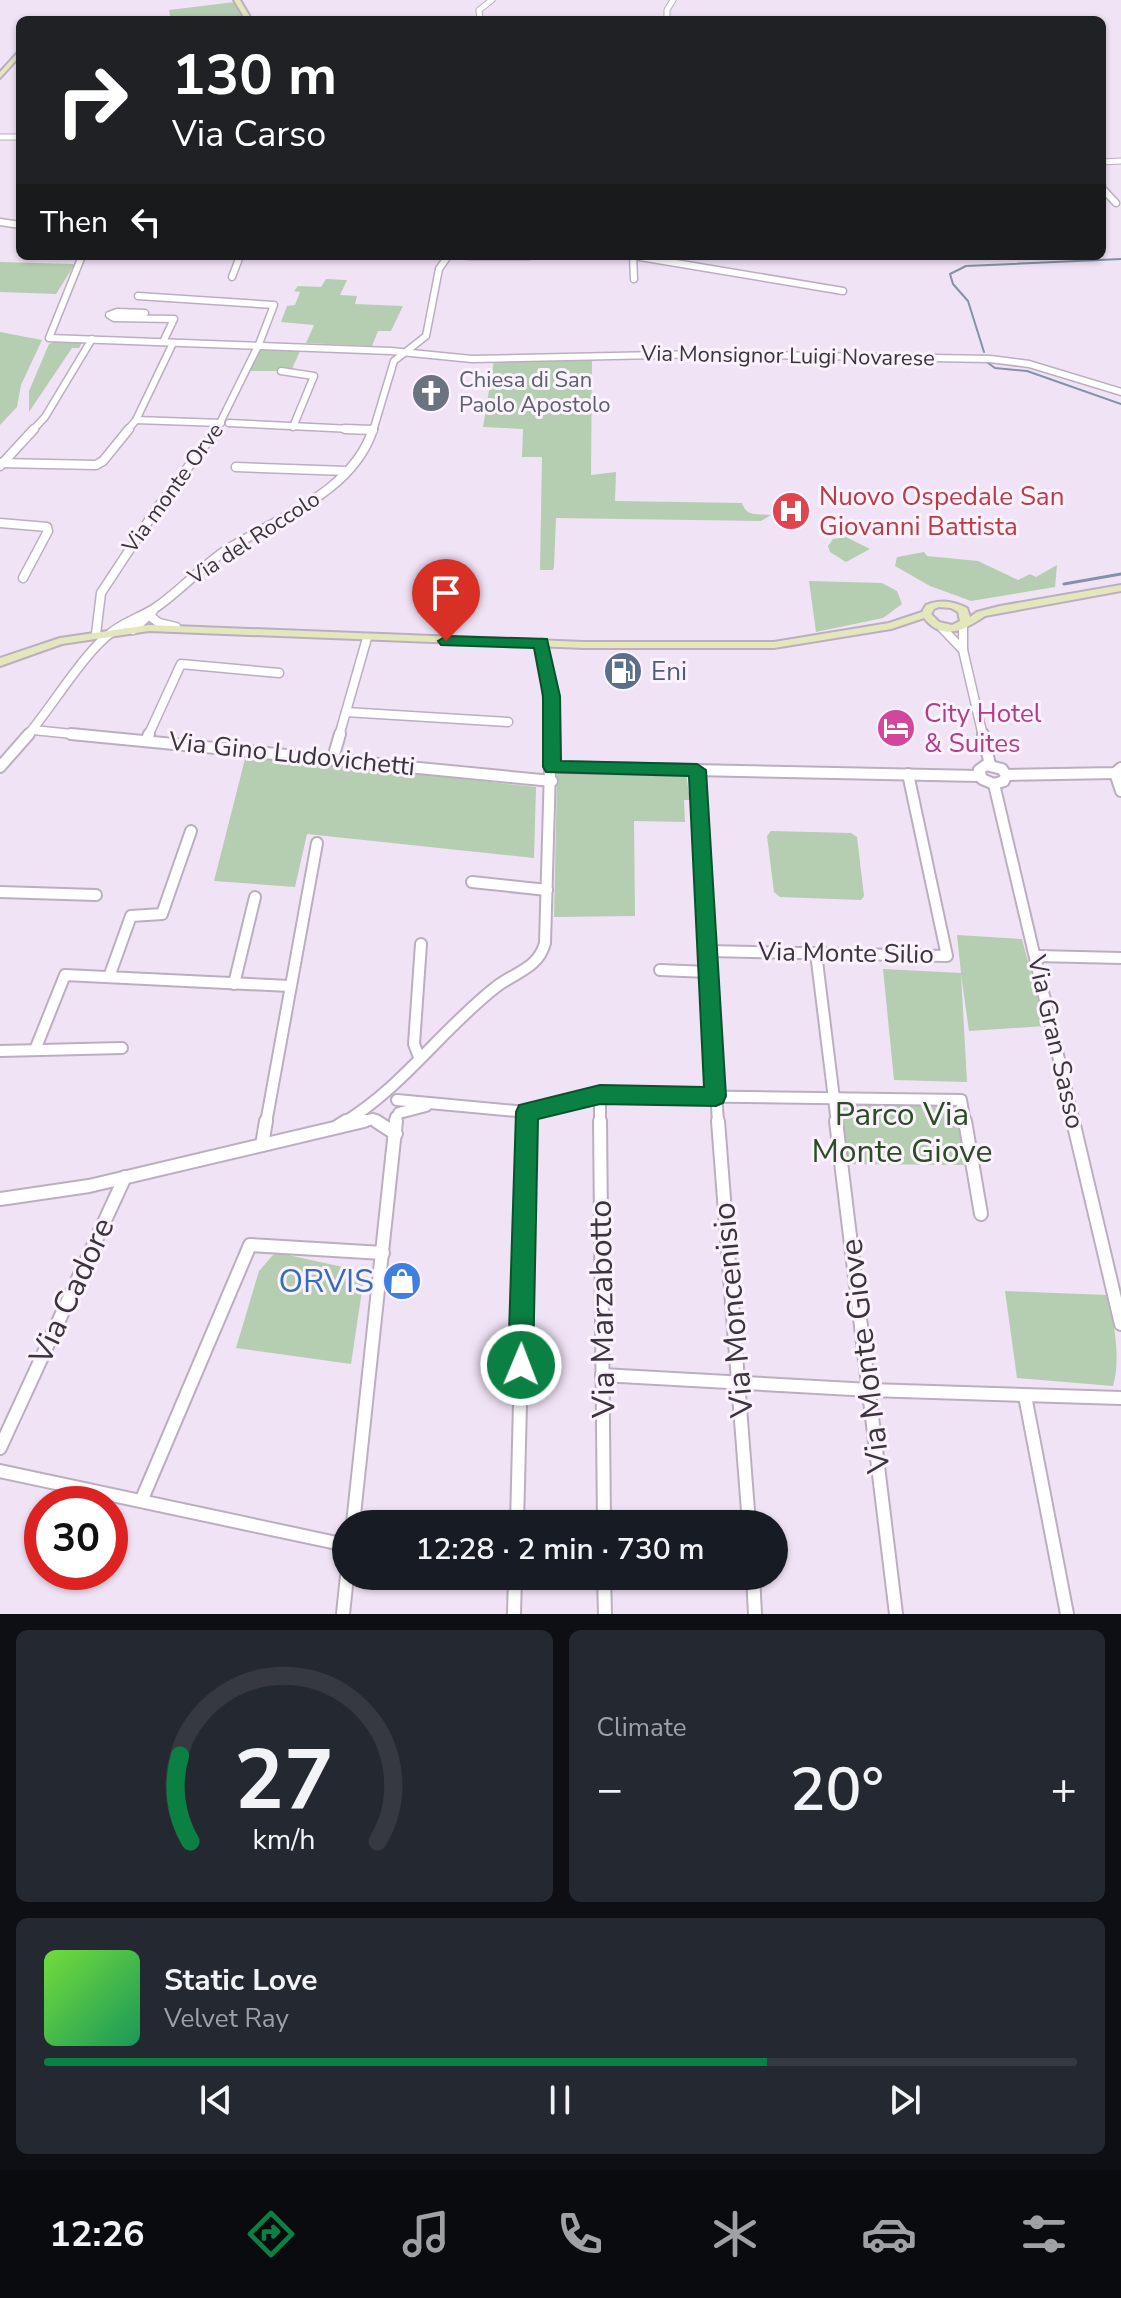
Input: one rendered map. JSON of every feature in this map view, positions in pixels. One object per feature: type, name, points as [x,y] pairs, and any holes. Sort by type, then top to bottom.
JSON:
[{"type":"main road","points":[[0,76],[16,57]]},
{"type":"main road","points":[[891,626],[963,626],[981,614],[1000,609],[1121,588]]},
{"type":"main road","points":[[0,662],[60,641],[132,625],[367,638],[774,645],[891,626],[926,614],[930,607],[938,604],[1000,609]]},
{"type":"main road","points":[[958,607],[967,618],[963,626]]},
{"type":"main road","points":[[926,614],[931,622],[942,628]]},
{"type":"street","points":[[480,16],[479,10],[492,0]]},
{"type":"street","points":[[1106,192],[1116,203]]},
{"type":"street","name":"Via Monsignor Luigi Novarese","points":[[80,260],[49,338],[259,344],[451,357],[628,353],[990,359],[1029,364],[1121,392]]},
{"type":"street","points":[[232,277],[238,260]]},
{"type":"street","name":"Via del Roccolo","points":[[132,625],[152,612],[213,559],[307,505],[361,454],[373,430],[394,361],[426,336],[439,269],[445,260]]},
{"type":"street","points":[[634,260],[634,279]]},
{"type":"street","points":[[658,260],[843,291]]},
{"type":"street","points":[[138,296],[154,297],[144,315],[174,319],[163,342]]},
{"type":"street","name":"Via monte Orve","points":[[96,631],[101,593],[114,571],[155,511],[225,423],[273,303],[154,297]]},
{"type":"street","points":[[1,464],[45,417],[92,339]]},
{"type":"street","points":[[1,464],[96,465],[103,461],[136,420],[173,343]]},
{"type":"street","points":[[281,371],[314,376],[293,427]]},
{"type":"street","points":[[136,420],[373,430]]},
{"type":"street","points":[[236,467],[346,471]]},
{"type":"street","points":[[0,523],[47,527],[48,531],[23,578]]},
{"type":"street","points":[[152,612],[159,623],[176,627]]},
{"type":"street","points":[[96,631],[132,625]]},
{"type":"street","points":[[963,626],[963,650],[990,765]]},
{"type":"street","points":[[942,628],[963,650]]},
{"type":"street","points":[[0,767],[33,730],[83,662],[111,632]]},
{"type":"street","points":[[333,758],[367,638]]},
{"type":"street","points":[[338,1126],[384,1095],[419,1057],[488,994],[539,961],[545,943],[552,781],[551,696],[542,643]]},
{"type":"street","points":[[147,739],[181,664],[279,673]]},
{"type":"street","points":[[346,712],[508,722]]},
{"type":"street","name":"Via Gino Ludovichetti","points":[[33,730],[552,781]]},
{"type":"street","points":[[979,776],[980,768],[990,765],[1002,769],[1006,775]]},
{"type":"street","points":[[552,767],[979,776],[994,784],[1004,781],[1006,775]]},
{"type":"street","name":"Via Moncenisio","points":[[697,770],[716,1096],[748,1510]]},
{"type":"street","points":[[1006,775],[1118,770],[1121,791]]},
{"type":"street","name":"Via Monte Silio","points":[[707,951],[947,956],[908,774]]},
{"type":"street","name":"Via Gran Sasso","points":[[994,784],[1037,956],[1121,1324]]},
{"type":"street","points":[[109,977],[131,916],[162,914],[191,831]]},
{"type":"street","points":[[262,1145],[317,843]]},
{"type":"street","points":[[472,882],[547,890]]},
{"type":"street","points":[[0,892],[96,895]]},
{"type":"street","points":[[234,984],[255,897]]},
{"type":"street","points":[[419,1057],[414,1044],[421,944]]},
{"type":"street","name":"Via Monte Giove","points":[[816,953],[896,1614]]},
{"type":"street","points":[[1037,956],[1121,958]]},
{"type":"street","points":[[660,970],[708,972]]},
{"type":"street","points":[[35,1050],[65,975],[289,986]]},
{"type":"street","points":[[0,1051],[122,1048]]},
{"type":"street","points":[[384,1095],[397,1100],[527,1112],[600,1095],[961,1100],[981,1214]]},
{"type":"street","name":"Via Marzabotto","points":[[600,1095],[604,1510]]},
{"type":"street","points":[[355,1510],[396,1134],[397,1100]]},
{"type":"street","points":[[0,1199],[44,1194],[125,1177],[338,1126],[377,1121],[433,1104]]},
{"type":"street","points":[[369,1107],[377,1121],[396,1134]]},
{"type":"street","points":[[517,1510],[527,1112]]},
{"type":"street","name":"Via Cadore","points":[[0,1448],[125,1177]]},
{"type":"street","points":[[142,1499],[250,1245],[383,1253]]},
{"type":"street","points":[[602,1375],[870,1390],[1121,1398]]},
{"type":"street","points":[[1025,1396],[1067,1614]]},
{"type":"street","points":[[0,1471],[332,1542]]},
{"type":"street","points":[[343,1614],[346,1590]]},
{"type":"street","points":[[514,1614],[515,1590]]},
{"type":"street","points":[[604,1590],[605,1614]]},
{"type":"street","points":[[754,1590],[755,1614]]},
{"type":"green space","points":[[235,2],[242,16],[170,16],[169,10]]},
{"type":"green space","points":[[0,262],[75,264],[56,294],[0,292]]},
{"type":"green space","points":[[326,279],[347,280],[340,295],[357,296],[355,304],[403,306],[391,331],[378,331],[372,346],[306,343],[314,325],[281,322],[287,306],[295,305],[300,292],[294,291],[298,286],[321,287]]},
{"type":"green space","points":[[0,332],[42,340],[21,385],[17,407],[0,425]]},
{"type":"green space","points":[[57,341],[82,343],[79,348],[72,348],[29,412],[29,391],[49,344]]},
{"type":"green space","points":[[260,348],[301,349],[291,371],[248,371]]},
{"type":"green space","points":[[592,357],[591,475],[616,472],[615,501],[742,503],[750,513],[771,515],[761,521],[556,518],[554,567],[553,570],[540,570],[542,457],[522,457],[523,429],[483,427],[494,360]]},
{"type":"green space","points":[[846,537],[870,549],[846,562],[830,552],[828,546],[833,539]]},
{"type":"green space","points":[[924,552],[927,556],[978,561],[1018,580],[1030,574],[1036,577],[1057,565],[1055,587],[971,601],[930,586],[895,566],[897,557]]},
{"type":"green space","points":[[809,581],[882,583],[897,591],[902,604],[883,618],[816,632]]},
{"type":"green space","points":[[246,755],[536,787],[534,858],[307,834],[295,887],[214,881]]},
{"type":"green space","points":[[560,772],[686,774],[690,800],[684,800],[685,822],[634,821],[635,916],[554,917],[557,775]]},
{"type":"green space","points":[[771,831],[851,833],[857,837],[864,896],[861,900],[780,897],[774,892],[767,836]]},
{"type":"green space","points":[[957,935],[1022,939],[1045,1026],[969,1031],[961,974],[967,1082],[894,1080],[883,969],[961,973]]},
{"type":"green space","name":"Parco Via Monte Giove","points":[[834,1098],[961,1100],[972,1165],[842,1164]]},
{"type":"green space","points":[[279,1253],[361,1271],[363,1284],[351,1364],[236,1348],[259,1271],[273,1255]]},
{"type":"green space","points":[[1005,1291],[1108,1295],[1117,1353],[1113,1386],[1017,1378]]},
{"type":"waterway","points":[[1106,260],[1121,259]]},
{"type":"waterway","points":[[984,352],[968,301],[953,284],[950,274],[966,266],[1099,260]]},
{"type":"waterway","points":[[988,363],[995,368],[1027,371],[1121,404]]},
{"type":"waterway","points":[[1064,584],[1121,574]]},
{"type":"place","name":"Chiesa di San Paolo Apostolo","points":[[431,393]]},
{"type":"place","name":"Nuovo Ospedale San Giovanni Battista","points":[[791,511]]},
{"type":"place","name":"Eni","points":[[623,671]]},
{"type":"place","name":"City Hotel & Suites","points":[[896,728]]},
{"type":"place","name":"ORVIS","points":[[402,1281]]},
{"type":"route","points":[[446,641],[542,643],[551,696],[552,767],[697,770],[716,1096],[600,1095],[527,1112],[521,1365]]}]
